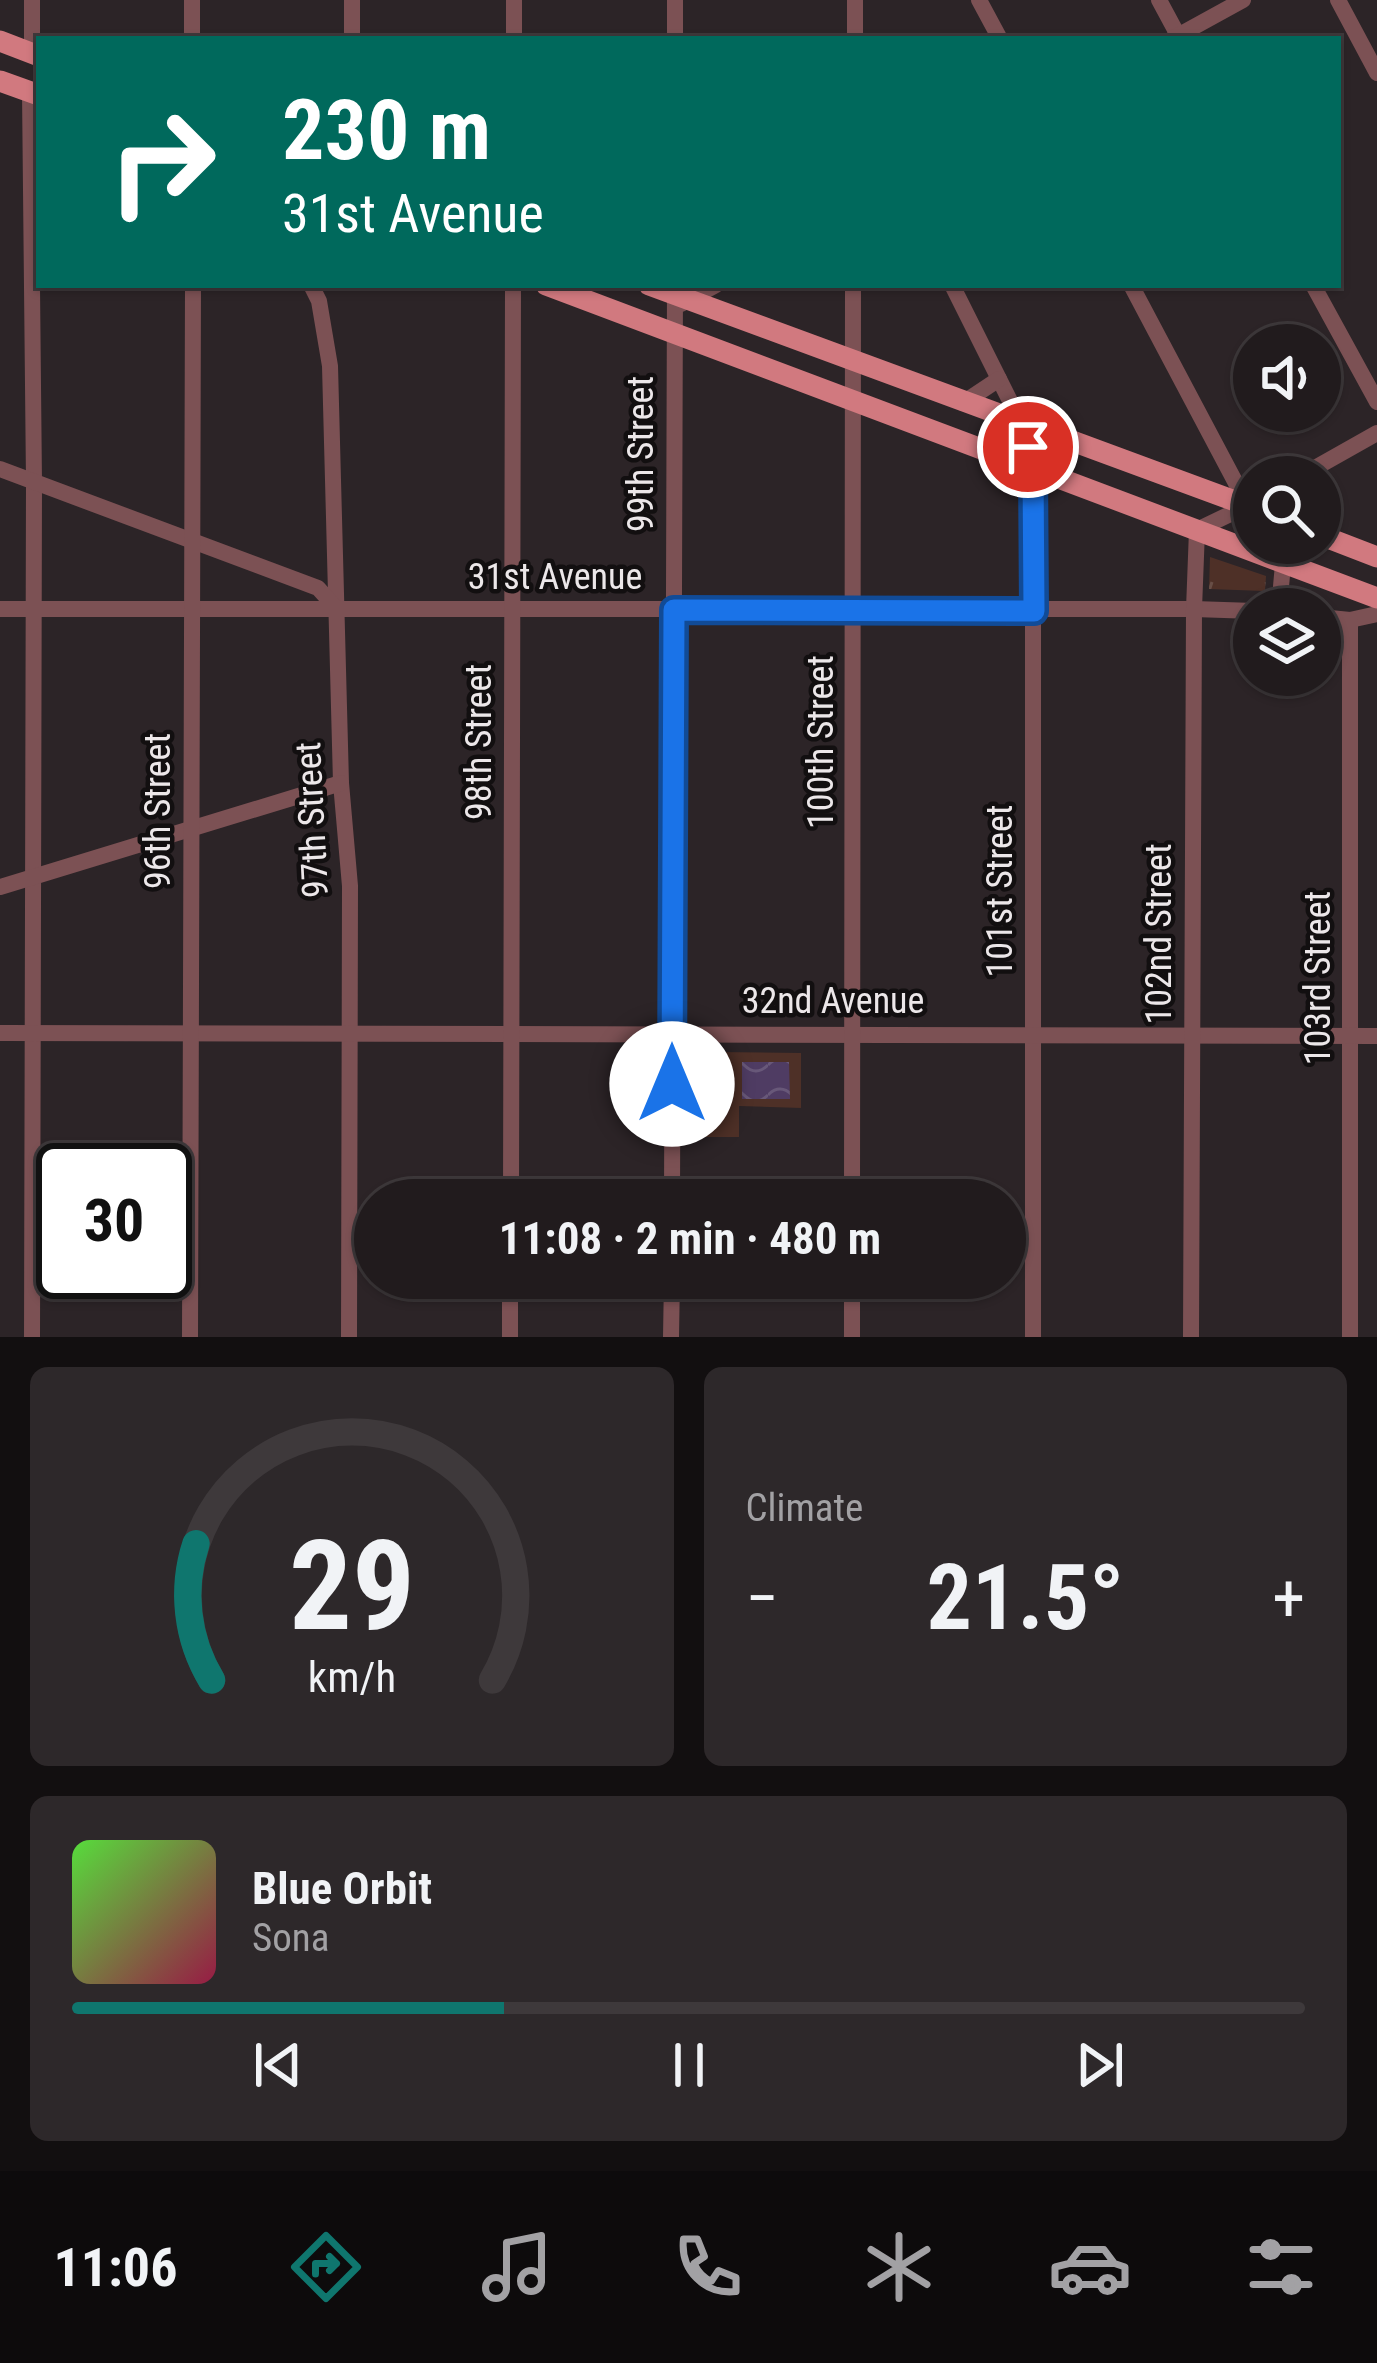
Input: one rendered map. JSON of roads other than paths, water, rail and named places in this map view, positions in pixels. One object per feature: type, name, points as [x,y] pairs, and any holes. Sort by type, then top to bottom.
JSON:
[{"type":"main road","points":[[0,41],[35,54]]},
{"type":"main road","points":[[0,81],[34,94]]},
{"type":"main road","points":[[554,288],[852,402],[1233,501]]},
{"type":"main road","points":[[678,297],[963,403],[1028,446],[1233,544]]},
{"type":"main road","points":[[1341,543],[1377,557]]},
{"type":"main road","points":[[1283,564],[1377,598]]},
{"type":"street","points":[[32,0],[35,54]]},
{"type":"street","points":[[352,0],[352,36]]},
{"type":"street","points":[[514,0],[514,36]]},
{"type":"street","points":[[675,0],[675,36]]},
{"type":"street","points":[[855,0],[855,36]]},
{"type":"street","points":[[979,0],[998,36]]},
{"type":"street","points":[[1159,0],[1175,36]]},
{"type":"street","points":[[1180,36],[1243,0]]},
{"type":"street","points":[[1338,0],[1377,73]]},
{"type":"street","points":[[192,7],[203,36]]},
{"type":"street","points":[[32,1337],[34,94]]},
{"type":"street","name":"96th Street","points":[[190,1337],[193,288]]},
{"type":"street","name":"98th Street","points":[[511,1179],[513,288]]},
{"type":"street","name":"100th Street","points":[[852,1179],[853,288]]},
{"type":"street","points":[[954,288],[1028,446]]},
{"type":"street","points":[[1133,288],[1233,471]]},
{"type":"street","points":[[1315,288],[1377,402]]},
{"type":"street","name":"97th Street","points":[[317,290],[330,365],[340,783],[350,886],[349,1337]]},
{"type":"street","name":"99th Street","points":[[672,1179],[678,297]]},
{"type":"street","points":[[963,403],[999,379]]},
{"type":"street","points":[[1336,456],[1377,433]]},
{"type":"street","name":"101st Street","points":[[1028,446],[1034,611],[1033,1337]]},
{"type":"street","points":[[0,469],[318,588],[337,609]]},
{"type":"street","points":[[1197,530],[1233,514]]},
{"type":"street","name":"102nd Street","points":[[1191,1337],[1197,530]]},
{"type":"street","points":[[1281,588],[1283,564]]},
{"type":"street","name":"31st Avenue","points":[[0,608],[1233,610]]},
{"type":"street","points":[[1341,619],[1377,614]]},
{"type":"street","name":"103rd Street","points":[[1350,620],[1350,1337]]},
{"type":"street","points":[[0,887],[340,783]]},
{"type":"street","name":"32nd Avenue","points":[[0,1033],[1377,1036]]},
{"type":"street","points":[[510,1299],[510,1337]]},
{"type":"street","points":[[671,1337],[672,1299]]},
{"type":"street","points":[[852,1299],[852,1337]]},
{"type":"water","points":[[742,1062],[789,1062],[790,1099],[742,1099]]}]
